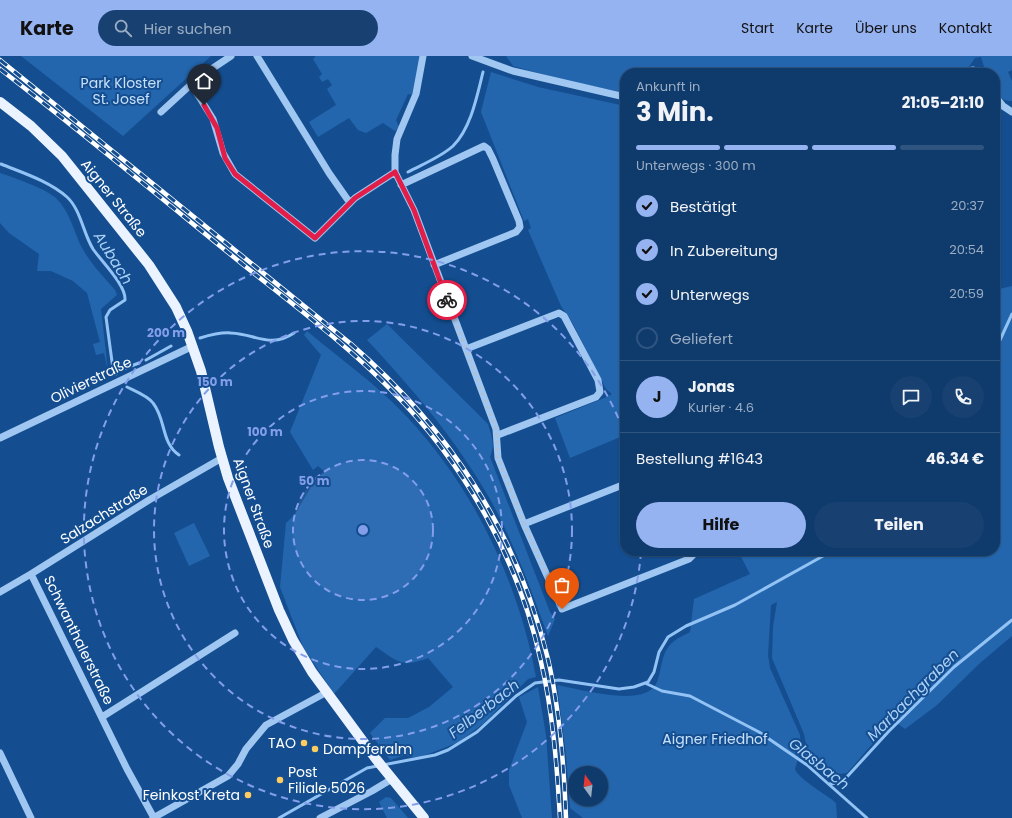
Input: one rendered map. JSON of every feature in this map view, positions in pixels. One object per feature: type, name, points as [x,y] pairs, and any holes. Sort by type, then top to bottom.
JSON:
[{"type":"main road","name":"Aigner Straße","points":[[0,102],[31,126],[62,156],[137,248],[176,307],[193,346],[201,371],[222,458],[281,615],[298,651],[376,759],[424,818]]},
{"type":"street","points":[[161,112],[191,84],[231,56]]},
{"type":"street","points":[[257,56],[329,172],[350,202]]},
{"type":"street","points":[[423,56],[416,94],[397,139],[395,172],[414,210],[498,435],[498,458],[524,524],[562,609],[689,559],[692,556]]},
{"type":"street","points":[[472,56],[513,71],[620,96]]},
{"type":"street","points":[[191,84],[213,119],[223,152],[235,174],[315,238],[350,202],[395,172]]},
{"type":"street","points":[[1000,102],[1012,112]]},
{"type":"street","points":[[401,185],[484,146],[488,149],[493,159],[519,221],[520,227],[516,232],[434,265]]},
{"type":"street","points":[[466,349],[559,313],[564,316],[598,380],[600,392],[596,397],[498,435]]},
{"type":"street","name":"Olivierstraße","points":[[0,438],[193,346]]},
{"type":"street","name":"Salzachstraße","points":[[0,592],[149,500],[222,458]]},
{"type":"street","points":[[524,524],[620,486]]},
{"type":"street","name":"Schwanthalerstraße","points":[[31,574],[154,818]]},
{"type":"street","name":"Schwanthalerstraße","points":[[102,717],[236,633]]},
{"type":"street","points":[[154,818],[228,776],[238,764],[246,749],[266,725],[327,692]]},
{"type":"street","points":[[0,753],[31,818]]},
{"type":"street","points":[[320,818],[392,779]]},
{"type":"green space","name":"Park Kloster St. Josef","points":[[21,56],[211,56],[123,136]]},
{"type":"green space","points":[[316,56],[421,56],[414,95],[408,94],[396,120],[399,127],[395,131],[383,123],[366,133],[358,130],[349,118],[318,137],[309,122],[336,105],[327,89],[332,85],[328,79],[322,82],[319,77],[322,74],[313,59]]},
{"type":"green space","points":[[506,56],[1012,56],[1012,70],[1008,72],[1012,81],[1012,101],[1007,101],[1000,96],[1000,68],[984,68],[981,57],[975,58],[968,68],[620,68],[620,92],[559,79],[513,66]]},
{"type":"green space","points":[[491,72],[538,87],[620,105],[620,437],[570,458],[555,418],[612,394],[606,389],[572,322],[561,306],[528,230],[531,228],[528,219],[524,221],[481,112]]},
{"type":"green space","points":[[0,173],[37,187],[56,198],[64,208],[87,256],[115,290],[117,295],[101,309],[108,371],[104,353],[96,355],[93,344],[100,342],[87,293],[73,281],[51,271],[37,271],[39,254],[9,233],[0,223]]},
{"type":"green space","name":"Aigner Friedhof","points":[[1012,286],[1012,636],[980,663],[937,705],[905,729],[893,720],[847,773],[832,775],[808,756],[805,757],[806,744],[804,734],[772,658],[773,627],[777,602],[771,605],[768,655],[770,668],[800,735],[801,748],[795,769],[797,773],[807,782],[836,803],[837,818],[583,818],[570,808],[570,806],[608,806],[608,766],[568,766],[568,782],[557,685],[596,693],[627,696],[640,694],[651,690],[659,677],[664,656],[668,647],[676,640],[690,632],[694,599],[750,574],[741,556],[1000,556],[1000,289]]},
{"type":"green space","points":[[387,324],[488,424],[493,445],[490,457],[550,612],[555,619],[548,636],[529,584],[514,549],[499,516],[477,477],[463,456],[417,396],[367,340]]},
{"type":"green space","points":[[307,331],[384,394],[408,418],[432,446],[453,475],[473,506],[490,538],[518,606],[528,641],[536,677],[528,679],[484,723],[459,742],[418,758],[405,755],[390,760],[370,733],[385,718],[408,718],[429,707],[453,687],[428,658],[412,663],[400,662],[376,647],[334,694],[303,647],[280,587],[286,523],[295,514],[317,477],[325,472],[318,466],[313,470],[290,432],[321,355],[304,335]]},
{"type":"green space","points":[[194,523],[210,556],[189,566],[174,533]]},
{"type":"green space","points":[[538,687],[546,735],[552,818],[522,818],[509,785],[509,770],[527,722],[519,697]]},
{"type":"green space","points":[[386,797],[391,798],[408,818],[387,818],[379,802]]},
{"type":"waterway","points":[[408,172],[443,154],[459,139],[469,121],[483,72]]},
{"type":"waterway","name":"Aubach","points":[[1,164],[52,186],[72,202],[76,208],[93,249],[122,288],[125,300],[110,310],[106,317],[113,369],[116,374]]},
{"type":"waterway","name":"Felberbach","points":[[1000,340],[1012,314]]},
{"type":"waterway","points":[[200,338],[227,333],[278,340],[294,333]]},
{"type":"waterway","points":[[146,360],[171,346]]},
{"type":"waterway","points":[[115,372],[139,363]]},
{"type":"waterway","name":"Aubach","points":[[127,387],[151,400],[160,416],[169,444],[179,455]]},
{"type":"waterway","name":"Felberbach","points":[[279,818],[367,768],[435,755],[448,750],[477,732],[516,696],[535,683],[559,680],[619,689],[634,687],[648,682],[654,672],[659,652],[668,637],[686,626],[735,605],[823,556]]},
{"type":"waterway","name":"Marbachgraben","points":[[829,784],[837,783],[845,779],[889,731],[954,667],[1012,620]]},
{"type":"waterway","name":"Glasbach","points":[[645,683],[662,691],[690,696],[759,732],[807,765],[867,818]]},
{"type":"railway","points":[[0,60],[351,344],[387,377],[419,411],[448,447],[475,485],[498,525],[518,567],[534,612],[548,659],[556,698],[563,758],[566,818]]},
{"type":"railway","points":[[0,69],[337,340],[391,390],[443,449],[486,516],[519,587],[531,624],[549,701],[556,759],[560,818]]},
{"type":"way so far","points":[[447,300],[496,428],[498,435],[498,458],[524,524],[562,609]]},
{"type":"place","name":"TAO","points":[[304,743]]},
{"type":"place","name":"Dampferalm","points":[[315,749]]},
{"type":"place","name":"Post Filiale 5026","points":[[280,780]]},
{"type":"place","name":"Feinkost Kreta","points":[[248,795]]},
{"type":"route","points":[[204,105],[217,128],[225,158],[235,174],[315,238],[361,193],[395,172],[410,200],[447,300]]}]
